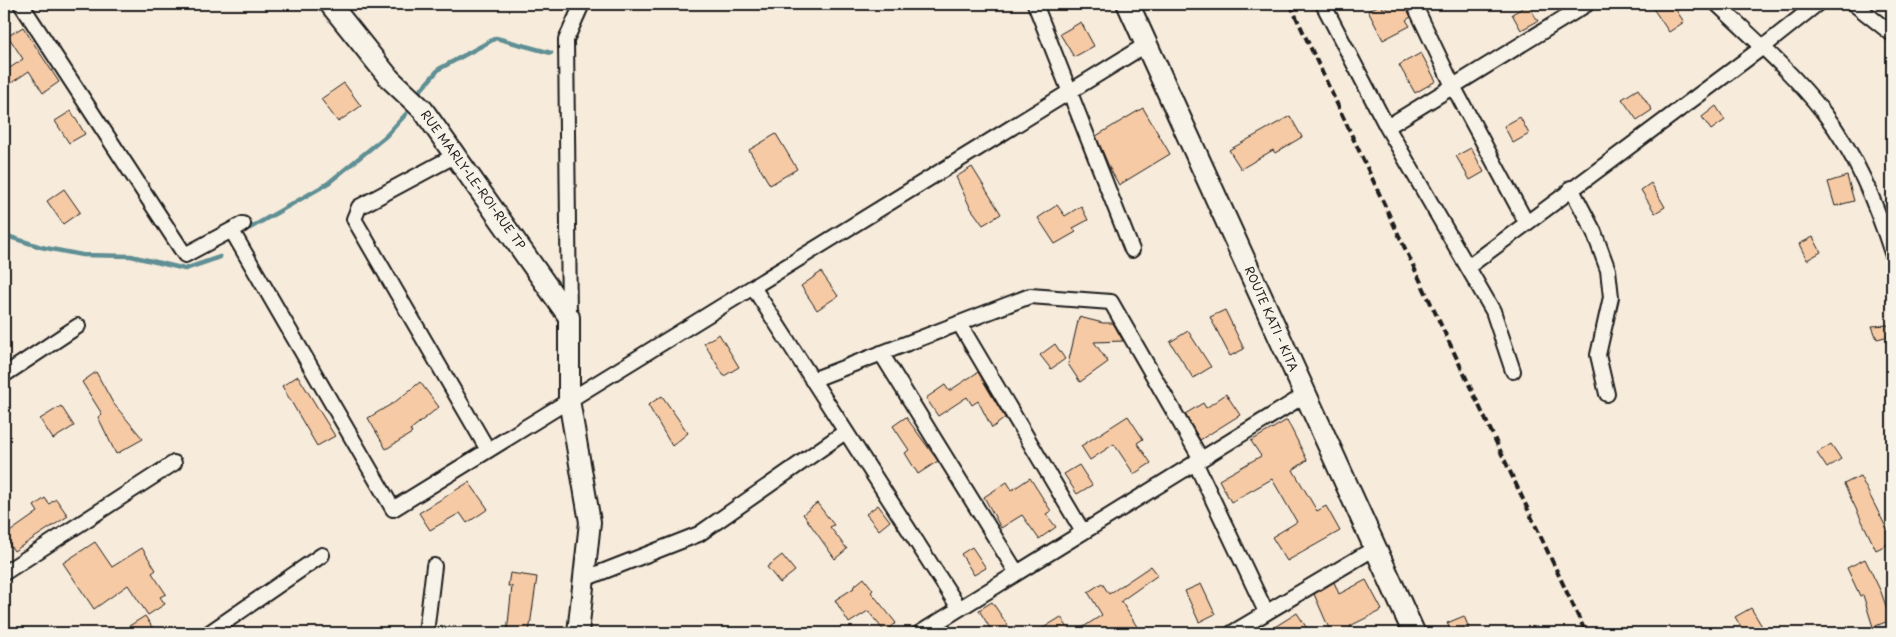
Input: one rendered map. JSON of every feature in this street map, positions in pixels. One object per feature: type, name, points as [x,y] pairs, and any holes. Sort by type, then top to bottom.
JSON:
[{"type":"main road","name":"ROUTE KATI - KITA","points":[[1128,4],[1414,633]]},
{"type":"street","points":[[21,4],[184,255],[238,228],[392,509],[1147,44]]},
{"type":"street","name":"RUE MARLY-LE-ROI-RUE TP","points":[[330,4],[390,79],[423,110],[570,317]]},
{"type":"street","points":[[578,633],[590,522],[569,400],[570,317],[566,40],[582,4]]},
{"type":"street","points":[[1035,4],[1132,250]]},
{"type":"street","points":[[1323,4],[1387,127],[1493,311],[1513,371]]},
{"type":"street","points":[[1414,4],[1453,86],[1526,222]]},
{"type":"street","points":[[1387,127],[1587,4]]},
{"type":"street","points":[[1717,4],[1763,47],[1824,112],[1844,142],[1878,210],[1892,253]]},
{"type":"street","points":[[1468,267],[1571,188],[1763,47],[1817,4]]},
{"type":"street","points":[[1854,4],[1892,34]]},
{"type":"street","points":[[456,155],[359,207],[354,218],[488,450]]},
{"type":"street","points":[[1571,188],[1594,232],[1608,270],[1611,297],[1598,355],[1607,394]]},
{"type":"street","points":[[753,287],[959,608]]},
{"type":"street","points":[[812,380],[1030,296],[1111,302],[1198,461],[1266,612]]},
{"type":"street","points":[[958,323],[1083,532]]},
{"type":"street","points":[[4,376],[78,326]]},
{"type":"street","points":[[881,353],[1017,573]]},
{"type":"street","points":[[920,633],[1305,395]]},
{"type":"street","points":[[584,579],[699,534],[845,432]]},
{"type":"street","points":[[4,573],[174,463]]},
{"type":"street","points":[[1232,633],[1375,548]]},
{"type":"street","points":[[209,633],[322,555]]},
{"type":"street","points":[[426,633],[434,566]]},
{"type":"building","points":[[1381,4],[1383,9],[1394,4],[1405,4],[1411,17],[1406,20],[1410,26],[1383,40],[1368,11]]},
{"type":"building","points":[[1650,4],[1672,4],[1684,22],[1669,32]]},
{"type":"building","points":[[1528,5],[1538,21],[1521,30],[1512,14]]},
{"type":"building","points":[[1081,22],[1094,46],[1074,57],[1060,34]]},
{"type":"building","points":[[23,27],[59,82],[43,93],[29,71],[4,88],[4,72],[23,59],[8,36]]},
{"type":"building","points":[[1421,53],[1436,81],[1415,93],[1399,65]]},
{"type":"building","points":[[344,83],[361,106],[338,122],[321,99]]},
{"type":"building","points":[[1638,89],[1652,110],[1637,120],[1622,99]]},
{"type":"building","points":[[1716,106],[1725,120],[1711,130],[1702,117]]},
{"type":"building","points":[[1143,108],[1170,154],[1119,185],[1096,136]]},
{"type":"building","points":[[71,111],[85,134],[69,143],[55,121]]},
{"type":"building","points":[[1290,116],[1302,137],[1275,153],[1273,150],[1241,169],[1229,150]]},
{"type":"building","points":[[1520,117],[1529,134],[1513,143],[1504,126]]},
{"type":"building","points":[[776,134],[797,169],[770,185],[749,150]]},
{"type":"building","points":[[1471,148],[1484,172],[1470,180],[1456,156]]},
{"type":"building","points":[[972,167],[1001,214],[983,225],[970,207],[956,177]]},
{"type":"building","points":[[1847,176],[1854,201],[1835,206],[1828,182]]},
{"type":"building","points":[[1651,183],[1665,207],[1655,213],[1641,190]]},
{"type":"building","points":[[64,189],[80,212],[63,224],[47,201]]},
{"type":"building","points":[[1057,205],[1065,216],[1081,206],[1088,220],[1073,228],[1076,232],[1055,244],[1038,218]]},
{"type":"building","points":[[1813,237],[1821,252],[1807,260],[1799,244]]},
{"type":"building","points":[[821,272],[838,296],[817,310],[801,286]]},
{"type":"building","points":[[1225,310],[1244,349],[1230,356],[1210,317]]},
{"type":"building","points":[[1079,317],[1103,323],[1113,323],[1123,341],[1094,342],[1108,362],[1080,382],[1068,364]]},
{"type":"building","points":[[1889,325],[1889,336],[1877,339],[1872,326]]},
{"type":"building","points":[[1188,331],[1211,367],[1193,378],[1170,342]]},
{"type":"building","points":[[719,334],[739,367],[724,376],[704,343]]},
{"type":"building","points":[[1055,344],[1065,359],[1051,369],[1040,355]]},
{"type":"building","points":[[96,372],[113,403],[143,439],[116,454],[98,417],[102,414],[82,382]]},
{"type":"building","points":[[978,372],[1005,418],[992,428],[978,401],[972,405],[967,397],[938,416],[926,398],[945,385],[949,391]]},
{"type":"building","points":[[298,376],[335,436],[317,446],[282,386]]},
{"type":"building","points":[[420,382],[439,407],[410,430],[412,433],[386,449],[368,418],[395,402]]},
{"type":"building","points":[[1226,394],[1240,415],[1200,440],[1185,414],[1203,403],[1206,408]]},
{"type":"building","points":[[662,396],[688,433],[672,446],[648,405]]},
{"type":"building","points":[[61,406],[74,426],[53,439],[40,419]]},
{"type":"building","points":[[1128,416],[1143,439],[1137,443],[1151,463],[1134,474],[1114,444],[1090,460],[1081,446]]},
{"type":"building","points":[[906,417],[938,461],[918,474],[905,453],[909,450],[893,426]]},
{"type":"building","points":[[1287,420],[1307,460],[1293,470],[1317,511],[1326,506],[1340,531],[1287,561],[1272,537],[1297,522],[1272,479],[1231,502],[1219,480],[1261,456],[1251,441]]},
{"type":"building","points":[[1831,444],[1841,459],[1827,468],[1817,453]]},
{"type":"building","points":[[1079,465],[1092,485],[1077,494],[1064,474]]},
{"type":"building","points":[[1860,476],[1892,539],[1892,542],[1876,550],[1844,484]]},
{"type":"building","points":[[1030,478],[1051,511],[1046,514],[1056,527],[1039,539],[1022,515],[1001,528],[984,497],[1007,482],[1012,490]]},
{"type":"building","points":[[469,482],[488,509],[467,523],[460,513],[430,530],[419,513]]},
{"type":"building","points":[[45,498],[49,504],[56,499],[68,516],[14,551],[4,536],[38,512],[34,506]]},
{"type":"building","points":[[817,503],[834,525],[830,527],[847,549],[835,559],[803,514]]},
{"type":"building","points":[[878,505],[890,521],[879,530],[866,514]]},
{"type":"building","points":[[95,542],[112,567],[142,548],[156,570],[152,573],[166,594],[160,597],[165,604],[148,615],[128,585],[94,609],[63,563]]},
{"type":"building","points":[[972,547],[986,568],[974,575],[961,554]]},
{"type":"building","points":[[782,555],[795,571],[780,583],[767,567]]},
{"type":"building","points":[[1865,559],[1881,592],[1891,620],[1873,627],[1863,595],[1860,596],[1847,568]]},
{"type":"building","points":[[1151,566],[1158,575],[1121,601],[1141,633],[1074,633],[1102,615],[1088,592],[1102,583],[1109,594]]},
{"type":"building","points":[[510,573],[537,577],[529,633],[507,633],[512,586],[508,586]]},
{"type":"building","points":[[864,578],[873,590],[871,592],[896,623],[885,632],[868,611],[849,623],[835,600],[854,588]]},
{"type":"building","points":[[1366,580],[1382,610],[1350,626],[1353,633],[1331,633],[1314,594],[1334,582],[1339,594]]},
{"type":"building","points":[[1201,584],[1215,614],[1199,622],[1185,591]]},
{"type":"building","points":[[992,602],[1013,633],[993,633],[979,610]]},
{"type":"building","points":[[1751,608],[1766,633],[1745,633],[1735,617]]},
{"type":"building","points":[[1297,613],[1310,633],[1265,633]]},
{"type":"building","points":[[145,616],[156,633],[118,633]]},
{"type":"building","points":[[1464,616],[1469,628],[1452,633],[1447,623]]},
{"type":"building","points":[[1061,617],[1071,633],[1035,633]]},
{"type":"waterway","points":[[419,92],[439,69],[496,38],[551,53]]},
{"type":"waterway","points":[[250,228],[327,184],[386,136],[406,114]]},
{"type":"waterway","points":[[4,235],[41,247],[82,255],[131,256],[185,269],[220,257]]},
{"type":"railway","points":[[1290,4],[1586,633]]}]
